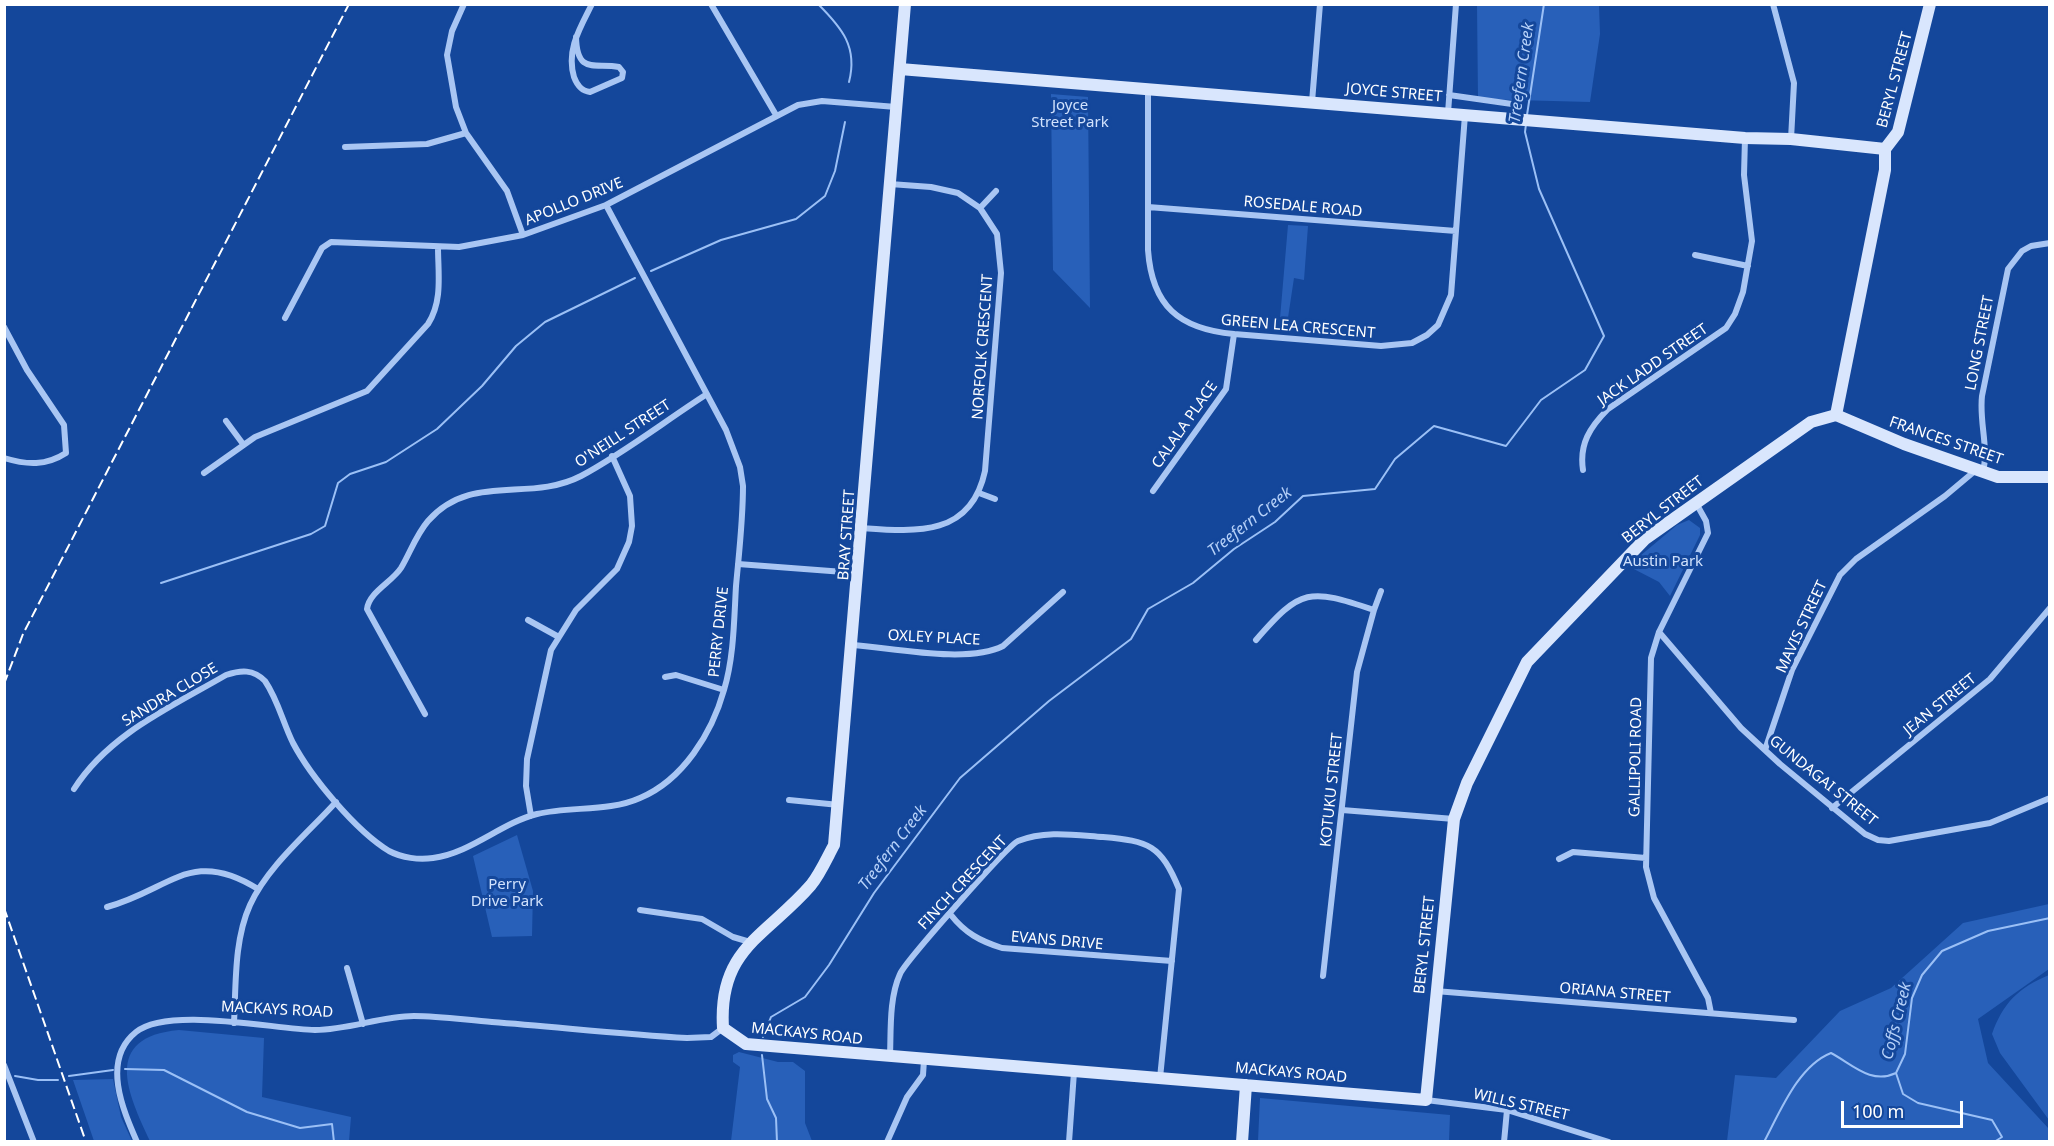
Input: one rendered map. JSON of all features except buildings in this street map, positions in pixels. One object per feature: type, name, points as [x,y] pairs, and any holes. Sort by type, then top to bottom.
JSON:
[{"type":"street","points":[[464,4],[452,31],[447,55],[454,98],[466,133],[507,191],[523,236]]},
{"type":"street","points":[[576,37],[577,49],[586,63],[596,67],[620,67],[623,72],[622,78],[594,92],[582,90],[572,68],[572,53],[576,37],[592,4]]},
{"type":"street","points":[[711,4],[776,115]]},
{"type":"street","name":"BRAY STREET","points":[[723,1028],[722,1007],[731,969],[750,942],[811,884],[834,845],[840,805],[905,4]]},
{"type":"street","points":[[1312,102],[1320,4]]},
{"type":"street","points":[[1448,113],[1456,4]]},
{"type":"street","points":[[1773,4],[1794,83],[1791,139]]},
{"type":"street","name":"BERYL STREET","points":[[1426,1100],[1435,991],[1454,819],[1467,783],[1527,662],[1645,539],[1811,422],[1836,416],[1885,170],[1885,149],[1898,132],[1930,4]]},
{"type":"street","name":"JOYCE STREET","points":[[900,69],[1745,138],[1791,139],[1885,149]]},
{"type":"street","name":"GREEN LEA CRESCENT","points":[[1148,89],[1150,270],[1156,291],[1167,307],[1180,319],[1195,327],[1234,334],[1381,346],[1412,343],[1438,325],[1451,295],[1465,115]]},
{"type":"street","points":[[1449,95],[1512,104]]},
{"type":"street","name":"APOLLO DRIVE","points":[[285,318],[327,243],[396,243],[438,247],[480,245],[523,236],[606,206],[798,105],[814,101],[897,107]]},
{"type":"street","points":[[345,147],[427,144],[466,133]]},
{"type":"street","name":"JACK LADD STREET","points":[[1583,470],[1581,455],[1586,437],[1595,422],[1608,409],[1726,328],[1735,314],[1748,266],[1752,226],[1744,175],[1745,138]]},
{"type":"street","name":"NORFOLK CRESCENT","points":[[862,528],[929,530],[954,519],[973,503],[979,493],[985,471],[1002,259],[997,234],[980,208],[958,193],[945,188],[890,184]]},
{"type":"street","points":[[980,208],[996,191]]},
{"type":"street","name":"PERRY DRIVE","points":[[336,802],[390,851],[409,858],[433,858],[457,852],[531,816],[625,803],[652,792],[678,774],[689,760],[712,720],[724,690],[731,654],[743,506],[740,467],[726,430],[606,206]]},
{"type":"street","name":"ROSEDALE ROAD","points":[[1148,207],[1456,231]]},
{"type":"street","name":"LONG STREET","points":[[1979,471],[1987,457],[1979,416],[2008,269],[2022,251],[2031,246],[2049,243]]},
{"type":"street","points":[[204,473],[243,444],[270,430],[352,399],[373,386],[428,324],[434,312],[438,298],[438,247]]},
{"type":"street","points":[[1695,255],[1748,266]]},
{"type":"street","points":[[4,327],[8,339],[64,425],[66,453],[51,463],[23,463],[4,459]]},
{"type":"street","name":"CALALA PLACE","points":[[1153,491],[1226,389],[1234,334]]},
{"type":"street","name":"O'NEILL STREET","points":[[425,714],[368,614],[369,600],[394,577],[429,519],[464,495],[489,489],[551,487],[581,476],[706,394]]},
{"type":"street","name":"FRANCES STREET","points":[[1836,416],[1998,477],[2049,477]]},
{"type":"street","points":[[226,421],[243,444]]},
{"type":"street","points":[[531,816],[526,786],[527,759],[537,719],[546,663],[558,636],[576,610],[617,569],[629,542],[633,526],[630,496],[612,456]]},
{"type":"street","name":"MAVIS STREET","points":[[1765,750],[1792,670],[1840,575],[1856,559],[1979,471]]},
{"type":"street","points":[[979,493],[995,499]]},
{"type":"street","name":"GALLIPOLI ROAD","points":[[1696,503],[1707,525],[1708,534],[1659,632],[1652,652],[1646,858],[1647,875],[1654,898],[1708,998],[1711,1013]]},
{"type":"street","points":[[738,564],[859,573]]},
{"type":"street","name":"KOTUKU STREET","points":[[1323,976],[1357,672],[1381,591]]},
{"type":"street","name":"OXLEY PLACE","points":[[853,645],[934,653],[987,652],[1003,646],[1063,592]]},
{"type":"street","points":[[1256,640],[1286,606],[1303,597],[1322,595],[1374,610]]},
{"type":"street","name":"JEAN STREET","points":[[1832,807],[1990,679],[2049,608]]},
{"type":"street","points":[[528,620],[558,636]]},
{"type":"street","name":"GUNDAGAI STREET","points":[[1659,632],[1741,728],[1865,834],[1878,840],[1889,841],[1990,823],[2049,798]]},
{"type":"street","name":"SANDRA CLOSE","points":[[74,789],[87,769],[125,735],[226,675],[243,670],[259,675],[266,681],[293,743],[318,781],[336,802]]},
{"type":"street","points":[[665,677],[676,675],[724,690]]},
{"type":"street","points":[[789,800],[840,805]]},
{"type":"street","points":[[234,1023],[240,940],[244,921],[258,889],[336,802]]},
{"type":"street","points":[[1342,810],[1454,819]]},
{"type":"street","name":"FINCH CRESCENT","points":[[890,1057],[895,993],[899,975],[918,948],[951,915],[999,856],[1015,842],[1042,834],[1126,839],[1152,846],[1168,862],[1179,889],[1161,1078]]},
{"type":"street","points":[[1559,859],[1573,852],[1646,858]]},
{"type":"street","points":[[107,907],[126,902],[170,879],[201,870],[230,873],[258,889]]},
{"type":"street","points":[[640,910],[702,919],[734,938],[750,942]]},
{"type":"street","name":"EVANS DRIVE","points":[[951,915],[962,928],[980,940],[1002,948],[1172,961]]},
{"type":"street","points":[[347,968],[363,1024]]},
{"type":"street","name":"ORIANA STREET","points":[[1435,991],[1794,1020]]},
{"type":"street","name":"MACKAYS ROAD","points":[[137,1142],[124,1110],[118,1082],[118,1068],[126,1042],[147,1025],[160,1021],[234,1023],[315,1030],[413,1016],[694,1039],[711,1037],[723,1028],[734,1038],[754,1045],[1426,1100]]},
{"type":"street","points":[[887,1142],[907,1097],[923,1075],[924,1060]]},
{"type":"street","points":[[4,1065],[33,1142]]},
{"type":"street","points":[[1069,1142],[1074,1072]]},
{"type":"street","points":[[1242,1142],[1246,1084]]},
{"type":"street","name":"WILLS STREET","points":[[1426,1100],[1507,1110],[1609,1142]]},
{"type":"street","points":[[1504,1142],[1507,1110]]},
{"type":"green space","points":[[1477,5],[1599,5],[1600,34],[1590,102],[1478,99]]},
{"type":"green space","name":"Joyce Street Park","points":[[1051,94],[1088,97],[1090,308],[1053,270]]},
{"type":"green space","points":[[1288,225],[1308,226],[1304,280],[1294,278],[1286,331],[1279,330]]},
{"type":"green space","name":"Austin Park","points":[[1689,520],[1700,528],[1700,535],[1670,596],[1659,582],[1628,566],[1677,525]]},
{"type":"green space","name":"Perry Drive Park","points":[[517,835],[533,891],[532,936],[492,937],[473,856]]},
{"type":"green space","points":[[2049,904],[2049,969],[1978,1019],[1988,1063],[2049,1129],[2049,1141],[1727,1141],[1735,1075],[1776,1078],[1840,1011],[1891,988],[1963,923]]},
{"type":"green space","points":[[2049,975],[2049,1120],[2000,1053],[1992,1034],[2001,1014],[2013,998],[2029,985]]},
{"type":"green space","points":[[179,1030],[264,1038],[262,1097],[351,1117],[349,1141],[150,1141],[134,1105],[129,1087],[127,1070],[130,1056],[138,1044],[154,1035]]},
{"type":"green space","points":[[739,1052],[778,1062],[793,1062],[805,1071],[805,1123],[812,1141],[731,1141],[740,1067],[733,1062],[733,1055]]},
{"type":"green space","points":[[113,1079],[121,1117],[132,1141],[94,1141],[73,1080]]},
{"type":"green space","points":[[1260,1098],[1450,1115],[1449,1141],[1258,1141]]},
{"type":"waterway","points":[[818,4],[834,21],[846,39],[851,58],[849,82]]},
{"type":"waterway","name":"Treefern Creek","points":[[1527,115],[1544,4]]},
{"type":"waterway","points":[[651,271],[721,240],[796,219],[825,196],[835,171],[845,122]]},
{"type":"waterway","name":"Treefern Creek","points":[[763,1037],[771,1017],[805,997],[829,965],[874,893],[960,778],[1049,701],[1131,639],[1148,609],[1193,583],[1234,549],[1275,522],[1303,496],[1375,489],[1395,459],[1434,426],[1506,446],[1541,400],[1585,370],[1604,336],[1539,189],[1525,132],[1526,124]]},
{"type":"waterway","points":[[161,583],[311,534],[325,526],[338,483],[350,474],[386,462],[437,429],[482,386],[516,346],[545,322],[635,278]]},
{"type":"waterway","name":"Coffs Creek","points":[[1994,1142],[2002,1137],[1992,1120],[1918,1103],[1903,1094],[1896,1073],[1905,1054],[1912,998],[1922,975],[1942,951],[1988,931],[2050,918]]},
{"type":"waterway","points":[[1764,1142],[1791,1091],[1819,1059],[1831,1053],[1870,1075],[1887,1076],[1896,1073]]},
{"type":"waterway","name":"Treefern Creek","points":[[762,1055],[767,1099],[776,1118],[777,1142]]},
{"type":"waterway","name":"Treefern Creek","points":[[125,1069],[164,1070],[247,1112],[300,1128],[332,1124],[334,1142]]},
{"type":"waterway","name":"Treefern Creek","points":[[69,1076],[113,1070]]},
{"type":"waterway","name":"Treefern Creek","points":[[15,1076],[38,1080],[58,1080]]},
{"type":"railway","points":[[4,684],[23,634],[349,4]]},
{"type":"railway","points":[[4,908],[86,1142]]}]
